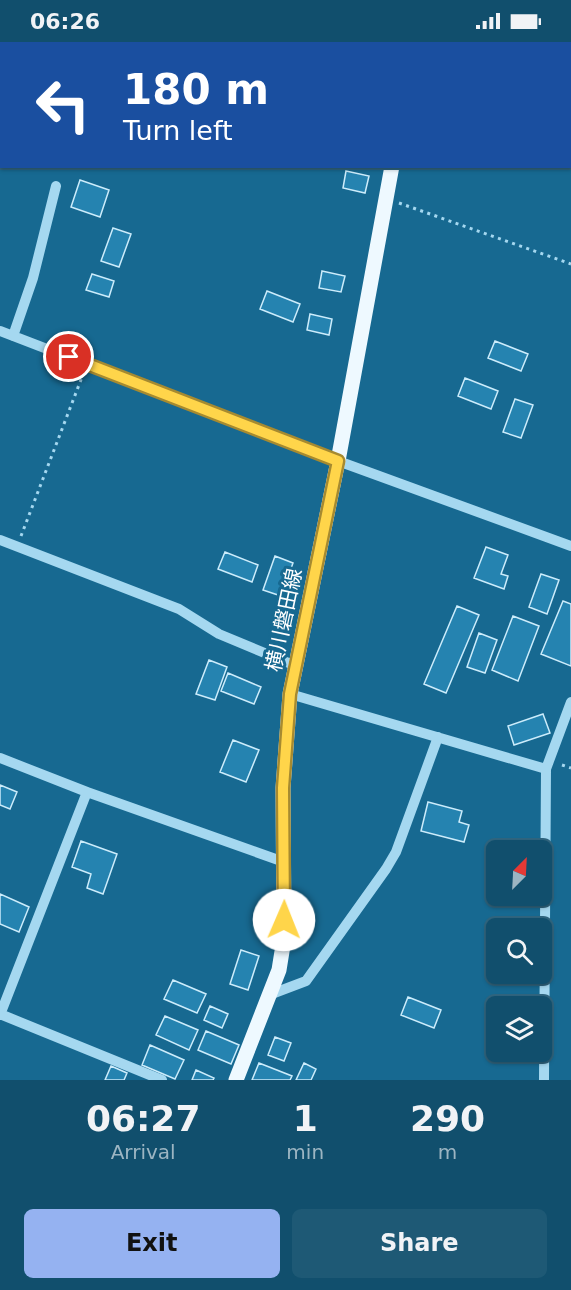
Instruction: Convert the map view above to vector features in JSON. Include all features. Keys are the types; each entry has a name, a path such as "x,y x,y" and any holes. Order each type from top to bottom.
{"main road":[{"name":"横川磐田線","path":"236,1080 279,970 284,939 283,788 290,694 338,461 392,168"}],"street":[{"path":"13,336 33,278 56,186"},
{"path":"0,331 338,461 571,546"},
{"path":"0,540 179,609 219,634 296,666"},
{"path":"290,694 546,769"},
{"path":"544,1080 546,769 571,702"},
{"path":"269,995 306,981 386,869 396,852 438,737"},
{"path":"0,758 87,792 284,862"},
{"path":"87,792 0,1015 162,1080"}],"path":[{"path":"386,198 571,264"},
{"path":"17,547 87,364"}],"building":[{"path":"346,171 369,176 365,193 343,188"},
{"path":"80,180 109,190 100,217 71,207"},
{"path":"113,228 131,234 119,267 101,261"},
{"path":"322,271 345,276 341,292 319,288"},
{"path":"92,274 114,281 109,297 86,290"},
{"path":"267,291 300,304 293,322 260,309"},
{"path":"310,314 332,319 329,335 307,330"},
{"path":"495,341 528,354 521,371 488,358"},
{"path":"465,378 498,391 491,409 458,396"},
{"path":"515,399 533,405 521,438 503,432"},
{"path":"486,547 508,555 501,574 508,576 504,589 474,578"},
{"path":"225,552 258,565 252,582 218,569"},
{"path":"275,556 293,563 281,596 263,590"},
{"path":"541,574 559,580 547,614 529,607"},
{"path":"563,601 571,604 571,666 541,654"},
{"path":"457,606 479,615 446,693 424,684"},
{"path":"513,616 539,626 518,681 492,670"},
{"path":"479,633 497,640 485,673 467,667"},
{"path":"209,660 227,667 215,700 196,694"},
{"path":"228,673 261,687 254,704 221,691"},
{"path":"543,714 550,733 514,745 508,726"},
{"path":"233,740 259,750 246,782 220,772"},
{"path":"0,785 17,792 10,809 0,805"},
{"path":"428,802 462,811 459,822 469,825 464,842 421,831"},
{"path":"81,841 117,854 103,894 87,888 91,874 72,867"},
{"path":"0,894 29,907 19,932 0,924"},
{"path":"241,950 259,956 248,990 230,984"},
{"path":"173,980 206,994 197,1013 164,999"},
{"path":"408,997 441,1010 434,1028 401,1015"},
{"path":"210,1006 228,1014 222,1028 204,1020"},
{"path":"165,1016 198,1030 189,1050 156,1035"},
{"path":"206,1031 239,1045 231,1064 198,1050"},
{"path":"275,1037 291,1043 284,1061 268,1055"},
{"path":"150,1045 184,1060 175,1079 142,1065"},
{"path":"259,1063 292,1076 290,1080 252,1080"},
{"path":"304,1063 316,1069 311,1080 296,1080"},
{"path":"111,1066 127,1073 124,1080 105,1080"},
{"path":"196,1070 214,1078 213,1080 192,1080"}],"route":[{"path":"69,357 338,461 290,694 283,788 284,920"}]}
